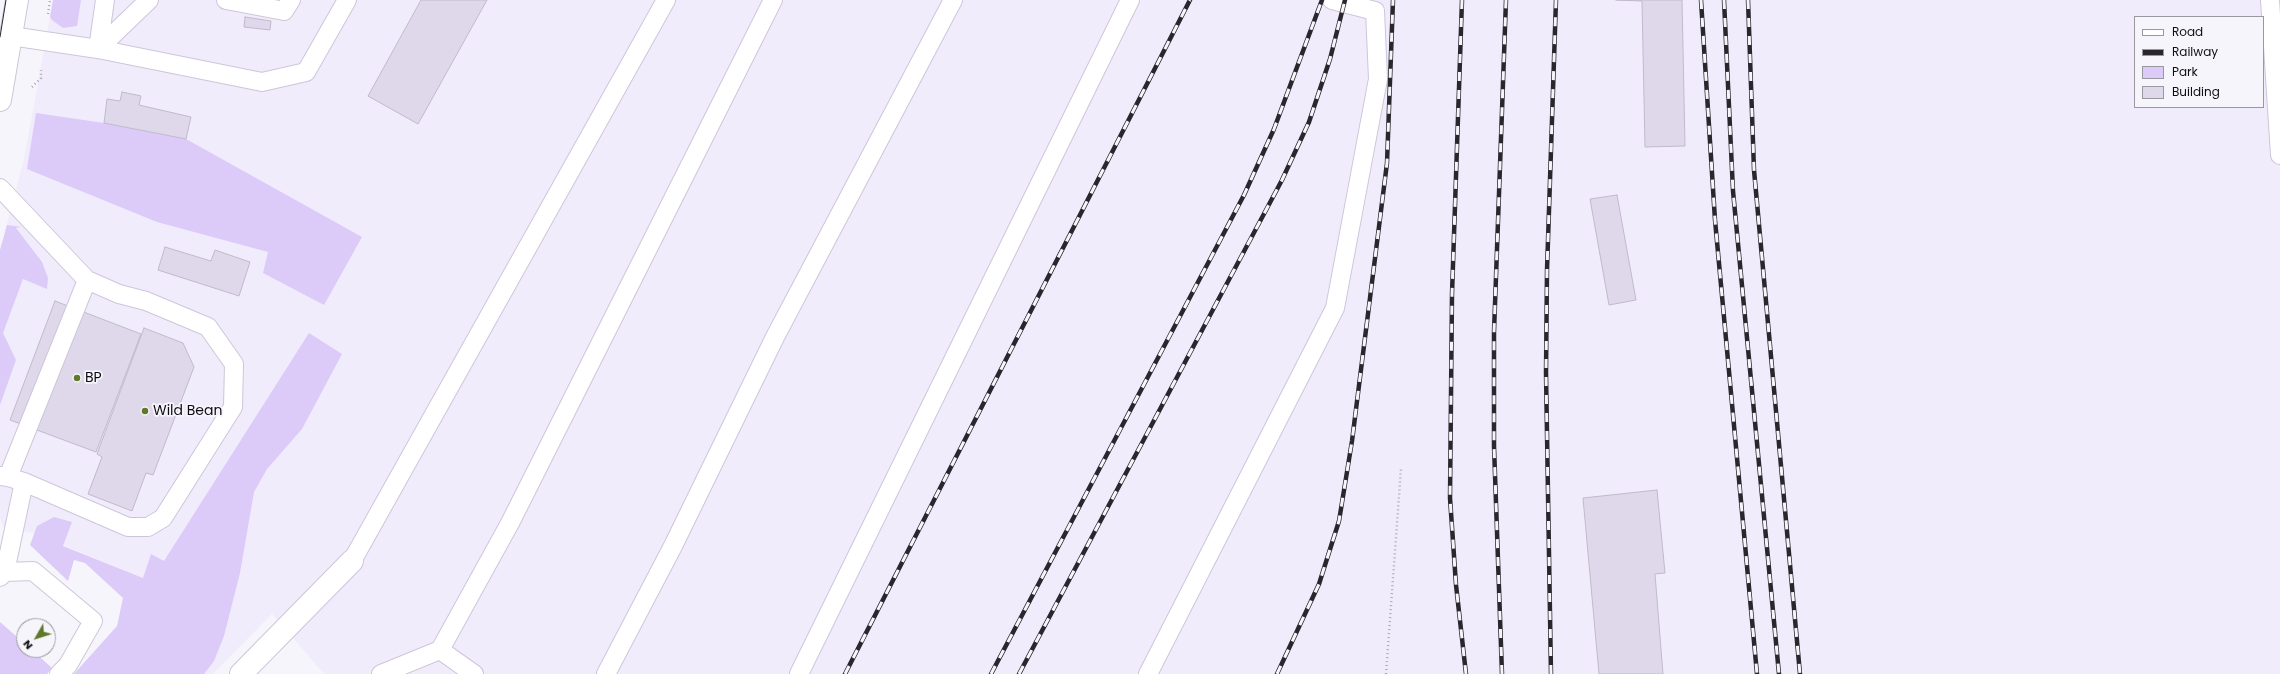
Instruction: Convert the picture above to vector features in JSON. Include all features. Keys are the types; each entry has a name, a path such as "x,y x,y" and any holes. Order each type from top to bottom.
{"street":[{"path":"0,100 17,0"},
{"path":"242,674 352,561"}],"lane":[{"path":"98,49 105,0"},
{"path":"98,49 149,0"},
{"path":"226,0 284,11 291,0"},
{"path":"11,36 98,49 262,82 306,72 347,0"},
{"path":"352,561 666,0"},
{"path":"381,674 440,650 510,523 773,0"},
{"path":"606,674 673,546 775,337 953,0"},
{"path":"799,674 1130,0"},
{"path":"1148,674 1335,308 1378,79 1374,11 1332,0"},
{"path":"2270,0 2280,155"},
{"path":"0,188 88,280 119,294 146,301 208,327 234,364 233,407 163,518 148,527 128,527 11,478"},
{"path":"59,674 68,665 93,621 33,571 3,574 11,478 88,280"},
{"path":"440,650 474,674"}],"path":[{"path":"48,14 50,0"},
{"path":"32,89 41,78 41,70"},
{"path":"1386,674 1401,469"}],"shaded area":[{"path":"53,0 2280,0 2280,674 324,674 272,614 213,674 74,674 117,626 143,578 33,533 4,528 0,518 0,250 24,159"}],"green space":[{"path":"53,0 81,0 77,26 63,28 52,20 50,17"},
{"path":"36,113 104,123 186,139 362,237 324,305 263,273 268,252 157,222 27,169"},
{"path":"7,225 21,227 16,228 42,262 48,278 47,289 23,279 3,333 16,360 0,405 0,250"},
{"path":"309,333 342,354 302,429 267,469 254,492 240,573 224,636 214,661 204,674 74,674 117,626 123,598 85,563 74,560 68,581 30,545 37,526 54,517 72,522 63,546 143,578 151,554 164,561"},
{"path":"0,622 16,636 16,658 41,658 52,668 47,674 0,674"}],"building":[{"path":"421,0 487,0 418,124 368,96"},
{"path":"1616,0 1682,0 1685,146 1645,147 1642,1"},
{"path":"245,17 271,21 270,30 244,27"},
{"path":"122,92 141,96 139,105 191,117 186,139 104,123 107,99 120,101"},
{"path":"1617,195 1636,300 1609,305 1590,199"},
{"path":"165,247 211,261 215,250 250,262 239,296 158,270"},
{"path":"55,301 141,334 96,452 10,420"},
{"name":"Wild Bean","path":"144,328 183,343 194,367 153,475 146,473 132,511 88,494 102,457 97,454"},
{"path":"1657,490 1665,573 1655,574 1663,674 1599,674 1583,498"}],"tram line":[{"path":"0,37 6,0"}],"railway":[{"path":"845,674 1190,0"},
{"path":"991,674 1244,195 1274,129 1322,0"},
{"path":"1019,674 1282,180 1309,122 1330,59 1345,0"},
{"path":"1277,674 1319,584 1339,521 1352,441 1387,163 1393,0"},
{"path":"1462,0 1452,294 1450,498 1456,585 1466,674"},
{"path":"1502,674 1494,446 1494,332 1506,0"},
{"path":"1551,674 1546,373 1547,270 1556,0"},
{"path":"1701,0 1715,220 1757,674"},
{"path":"1724,0 1733,191 1779,674"},
{"path":"1748,0 1754,170 1800,674"}],"place":[{"name":"BP","path":"77,378"},
{"name":"Wild Bean","path":"145,411"}]}
